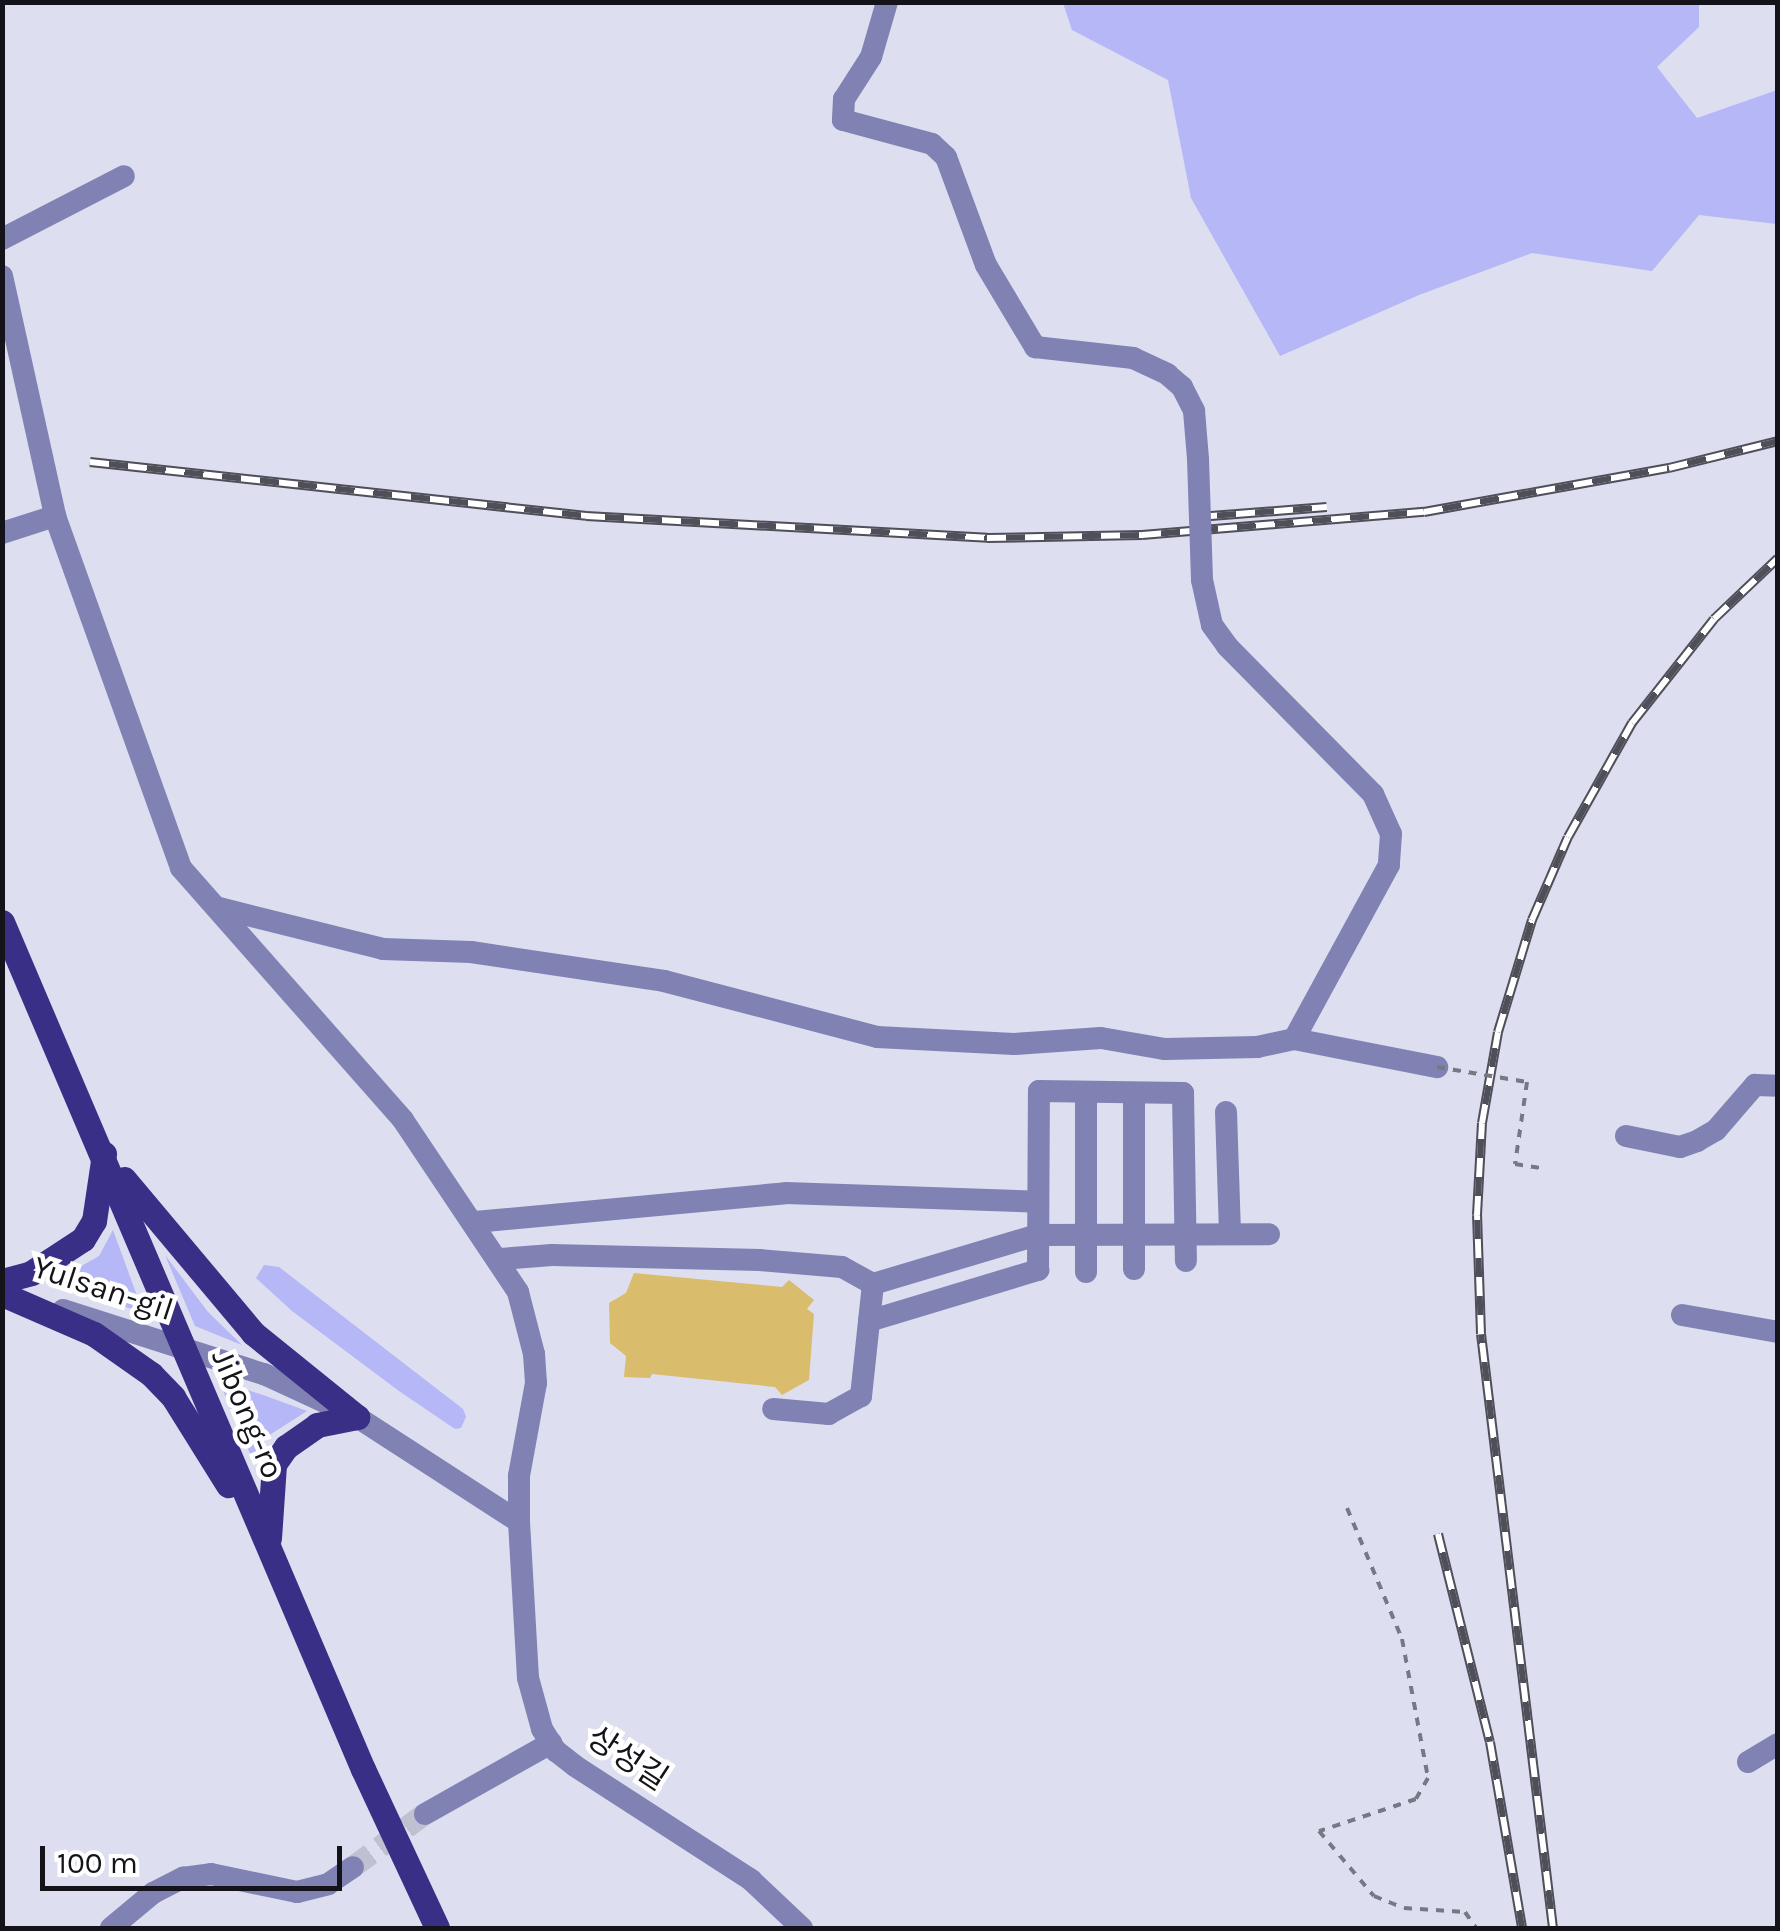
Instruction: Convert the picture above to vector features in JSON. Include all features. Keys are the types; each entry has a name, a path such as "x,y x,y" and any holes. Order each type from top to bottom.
{"main road":[{"name":"Jibong-ro","path":"2,922 104,1154 268,1548 437,1928"},
{"path":"2,1281 31,1274 83,1239 94,1222 104,1154"},
{"path":"104,1154 253,1333 358,1417"},
{"path":"2,1292 94,1334 151,1374 173,1397 268,1548"},
{"path":"268,1548 274,1464 301,1432 358,1417"}],"street":[{"path":"886,2 872,57 844,99 843,120 932,144 946,157 986,265 1035,347 1133,358 1167,374 1182,387 1194,411 1202,580 1212,625 1227,646 1373,794 1390,834 1389,865 1294,1039"},
{"path":"2,239 124,176"},
{"name":"상성길","path":"2,276 55,516 172,846 189,878 403,1120 500,1259 518,1292 534,1354 535,1396 520,1476 519,1522 528,1678 542,1729 575,1766 752,1880 802,1928"},
{"path":"2,533 55,516"},
{"path":"219,908 383,948 471,952 664,981 878,1037 1014,1044 1101,1038 1165,1048 1258,1047 1294,1039 1437,1066"},
{"path":"1626,1136 1680,1147 1698,1142 1716,1130 1756,1085 1778,1086"},
{"path":"869,1321 1038,1270 1039,1091 1183,1094 1186,1261"},
{"path":"1086,1092 1086,1272"},
{"path":"1134,1093 1134,1269"},
{"path":"1226,1112 1230,1234"},
{"path":"475,1222 786,1193 1038,1202"},
{"path":"500,1259 552,1255 760,1260 842,1267 873,1284 1037,1235 1269,1234"},
{"path":"773,1409 830,1414 862,1396 873,1284"},
{"name":"Yulsan-gil","path":"2,1292 264,1374 358,1417 519,1522"},
{"path":"1682,1315 1777,1330"},
{"path":"424,1814 551,1743"},
{"path":"1748,1762 1778,1744"},
{"path":"111,1928 137,1904 183,1878 211,1874 298,1892 328,1884 353,1867"}],"path":[{"path":"1437,1066 1526,1082 1515,1164 1546,1169"},
{"path":"1346,1508 1402,1639 1428,1778 1416,1799 1319,1831 1374,1896 1404,1908 1465,1912 1476,1928"}],"shaded area":[{"path":"1063,3 1699,3 1699,27 1657,67 1697,118 1777,90 1777,224 1699,215 1652,271 1532,253 1419,295 1280,356 1191,198 1168,80 1072,30"},
{"path":"113,1230 143,1312 48,1285 99,1256"},
{"path":"165,1255 208,1312 242,1345 195,1326"},
{"path":"264,1265 279,1267 463,1409 466,1417 461,1428 455,1429 399,1391 292,1311 256,1278"},
{"path":"219,1381 307,1411 268,1436 254,1463"}],"building":[{"path":"634,1273 782,1287 789,1280 814,1300 807,1309 814,1314 809,1380 782,1395 775,1387 652,1374 650,1378 624,1377 626,1356 610,1343 609,1303 626,1293"}],"tunnel":[{"path":"353,1867 425,1814"}],"railway":[{"path":"90,462 586,516 987,538 1142,535 1424,512 1669,468 1778,441"},
{"path":"1198,517 1327,507"},
{"path":"1553,1928 1481,1334 1477,1215 1482,1123 1498,1032 1532,920 1568,837 1632,723 1714,619 1778,558"},
{"path":"1438,1534 1490,1742 1522,1928"}]}
